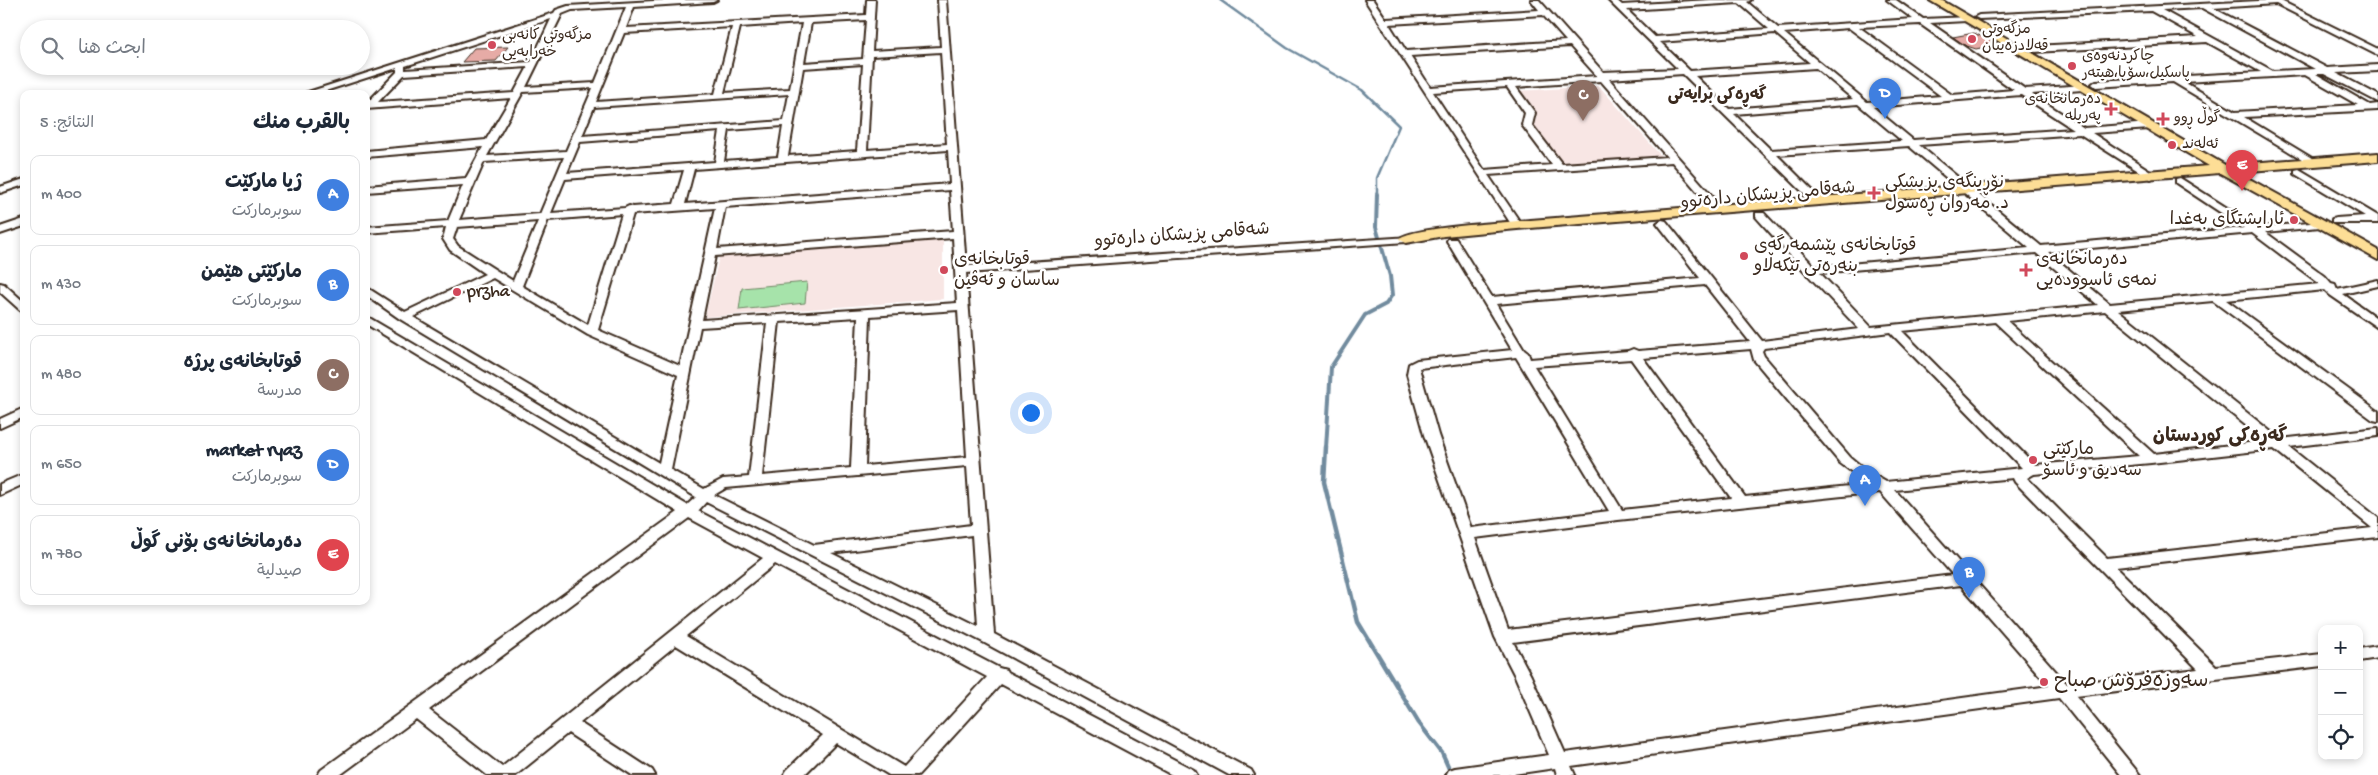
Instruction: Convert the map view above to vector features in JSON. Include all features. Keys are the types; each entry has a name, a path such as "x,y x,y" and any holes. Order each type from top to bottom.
{"main road":[{"path":"1934,0 2224,169"},
{"path":"1948,0 2096,84 2320,224 2378,256"},
{"path":"2237,172 2312,162 2378,157"},
{"name":"شەقامی پزیشکان دارەتوو","path":"1406,240 1517,225 1722,214 1760,215 2224,169 2253,176 2378,166"},
{"name":"شەقامی پزیشکان دارەتوو","path":"1425,238 1452,241 1662,223 1819,202 2180,181 2237,172"},
{"path":"2253,176 2378,244"}],"street":[{"path":"685,373 592,332 454,248 448,238 470,181 534,64 557,15 562,10 712,0"},
{"path":"862,154 871,0"},
{"path":"942,0 986,637"},
{"path":"1369,0 1480,173 1517,225"},
{"path":"1535,0 1676,159 1722,214"},
{"path":"1612,0 1729,112 1819,202"},
{"path":"1741,0 1775,31 1861,103 1913,143 2109,309 2378,525"},
{"path":"1620,8 1752,0"},
{"path":"1892,0 2023,92 2084,130 2151,176"},
{"path":"2107,0 2125,10"},
{"path":"1979,17 2275,1 2378,52"},
{"path":"516,286 631,5"},
{"path":"2204,6 2378,99"},
{"path":"2154,9 2271,74"},
{"path":"1383,22 1546,12"},
{"path":"321,90 401,69 557,15"},
{"path":"620,31 870,17"},
{"path":"1653,40 1851,25 1966,19"},
{"path":"782,160 807,20"},
{"path":"719,96 738,24"},
{"path":"1851,25 1950,98"},
{"path":"2035,49 2208,39"},
{"path":"1404,54 1573,43"},
{"path":"799,66 945,49"},
{"path":"370,105 401,69 534,64"},
{"path":"1428,90 1604,77 1817,65"},
{"path":"2096,84 2378,68"},
{"path":"2306,72 2373,107"},
{"path":"2175,80 2312,162"},
{"path":"370,107 598,85"},
{"path":"1510,85 1530,113 1527,125 1559,167"},
{"path":"1729,112 1950,98 2082,87"},
{"path":"590,105 794,91"},
{"path":"2235,116 2373,107"},
{"path":"576,139 789,123"},
{"path":"1769,153 2150,126"},
{"path":"719,164 725,129"},
{"path":"370,154 490,143"},
{"path":"561,176 952,148"},
{"path":"482,159 570,154"},
{"path":"1480,173 1676,159"},
{"path":"679,206 690,167"},
{"path":"2299,172 2377,220"},
{"path":"370,188 470,181"},
{"path":"2180,181 2256,231 2378,324"},
{"path":"0,190 20,185"},
{"path":"370,230 545,215 955,187"},
{"path":"664,471 721,203"},
{"path":"592,332 629,209"},
{"path":"1760,215 1810,272 1868,331"},
{"path":"2336,221 2377,220"},
{"path":"1662,223 1759,345"},
{"path":"0,231 20,224"},
{"path":"1810,272 2320,224"},
{"path":"710,253 958,234"},
{"name":"شەقامی پزیشکان دارەتوو","path":"960,270 1406,240"},
{"path":"1452,241 1618,515"},
{"path":"404,317 494,274"},
{"path":"1490,301 1708,280"},
{"path":"1563,768 1523,676 1502,637 1490,598 1465,534 1431,435 1413,367 1417,364 1759,345 1868,331 1997,318 2216,298 2333,290 2378,283"},
{"path":"0,286 20,304"},
{"path":"370,293 404,317 706,496 986,637 1245,775"},
{"path":"2216,298 2378,417"},
{"path":"695,324 963,306"},
{"path":"858,471 864,313"},
{"path":"1997,318 2151,459"},
{"path":"755,480 773,319"},
{"path":"370,321 688,512 1000,674 1188,775"},
{"path":"1893,329 2028,471"},
{"path":"1759,345 1756,351 1758,357 1845,460 1862,474 1884,487 2063,691 2131,775"},
{"path":"1633,353 1742,503"},
{"path":"0,424 20,414"},
{"path":"1465,534 1618,515 2151,459 2378,432"},
{"path":"327,775 688,512 722,484 973,461"},
{"path":"2028,471 2020,479 2106,563 2213,674"},
{"path":"0,490 20,480"},
{"path":"813,550 978,529"},
{"path":"2106,563 2378,532"},
{"path":"504,775 774,557"},
{"path":"1502,637 1734,610 1964,579"},
{"path":"675,637 903,775"},
{"path":"1462,774 1563,768 2063,691 2318,661"},
{"path":"907,775 1000,674"},
{"path":"417,710 500,775"},
{"path":"568,724 646,775"},
{"path":"793,775 835,734"}],"shaded area":[{"path":"1599,86 1662,157 1562,163 1533,126 1537,116 1516,91"},
{"path":"943,237 943,299 705,317 720,253"}],"green space":[{"path":"807,282 805,303 739,310 742,288"}],"building":[{"name":"مزگەوتی قەلادزەییان","path":"1974,33 1998,44 1976,49 1964,45 1953,37"},
{"name":"مزگەوتی کانەبی خەرابەیی","path":"508,47 496,61 462,62 474,48"}],"waterway":[{"path":"1220,0 1287,48 1362,90 1399,126 1377,178 1377,194"},
{"path":"1326,448 1331,367 1365,315 1386,304 1392,295 1390,276 1376,227 1377,194"},
{"path":"1326,447 1324,482 1358,622 1419,723 1442,753 1452,775"}],"place":[{"name":"مزگەوتی قەلادزەییان","path":"1972,39"},
{"name":"مزگەوتی کانەبی خەرابەیی","path":"492,45"},
{"name":"چاکردنەوەی پاسکیل،سۆپا،هیتەر","path":"2072,66"},
{"name":"دەرمانخانەی پەریلە","path":"2111,109"},
{"name":"market ryaz","path":"1885,119"},
{"name":"گوڵ ڕوو","path":"2163,119"},
{"name":"قوتابخانەی پرژە","path":"1583,121"},
{"name":"ئەلەند","path":"2172,145"},
{"name":"دەرمانخانەی بۆنی گوڵ","path":"2242,191"},
{"name":"نۆڕینگەی پزیشکی د. مەروان ڕەسول","path":"1874,193"},
{"name":"ئارایشتگای بەغدا","path":"2294,220"},
{"name":"قوتابخانەی پێشمەرگەی بنەرەتی تێکەڵاو","path":"1744,256"},
{"name":"قوتابخانەی ساسان و ئەڤین","path":"944,270"},
{"name":"دەرمانخانەی نمەی ئاسوودەیی","path":"2026,270"},
{"name":"przha","path":"457,292"},
{"name":"مارکێتی سەدیق و ئاسۆ","path":"2033,460"},
{"name":"ژیا مارکێت","path":"1865,506"},
{"name":"مارکێتی هێمن","path":"1969,598"},
{"name":"سەوزەفرۆش صباح","path":"2044,682"}],"district":[{"name":"گەڕەکی برایەتی","path":"1717,96"},
{"name":"گەڕەکی کوردستان","path":"2220,437"}]}
